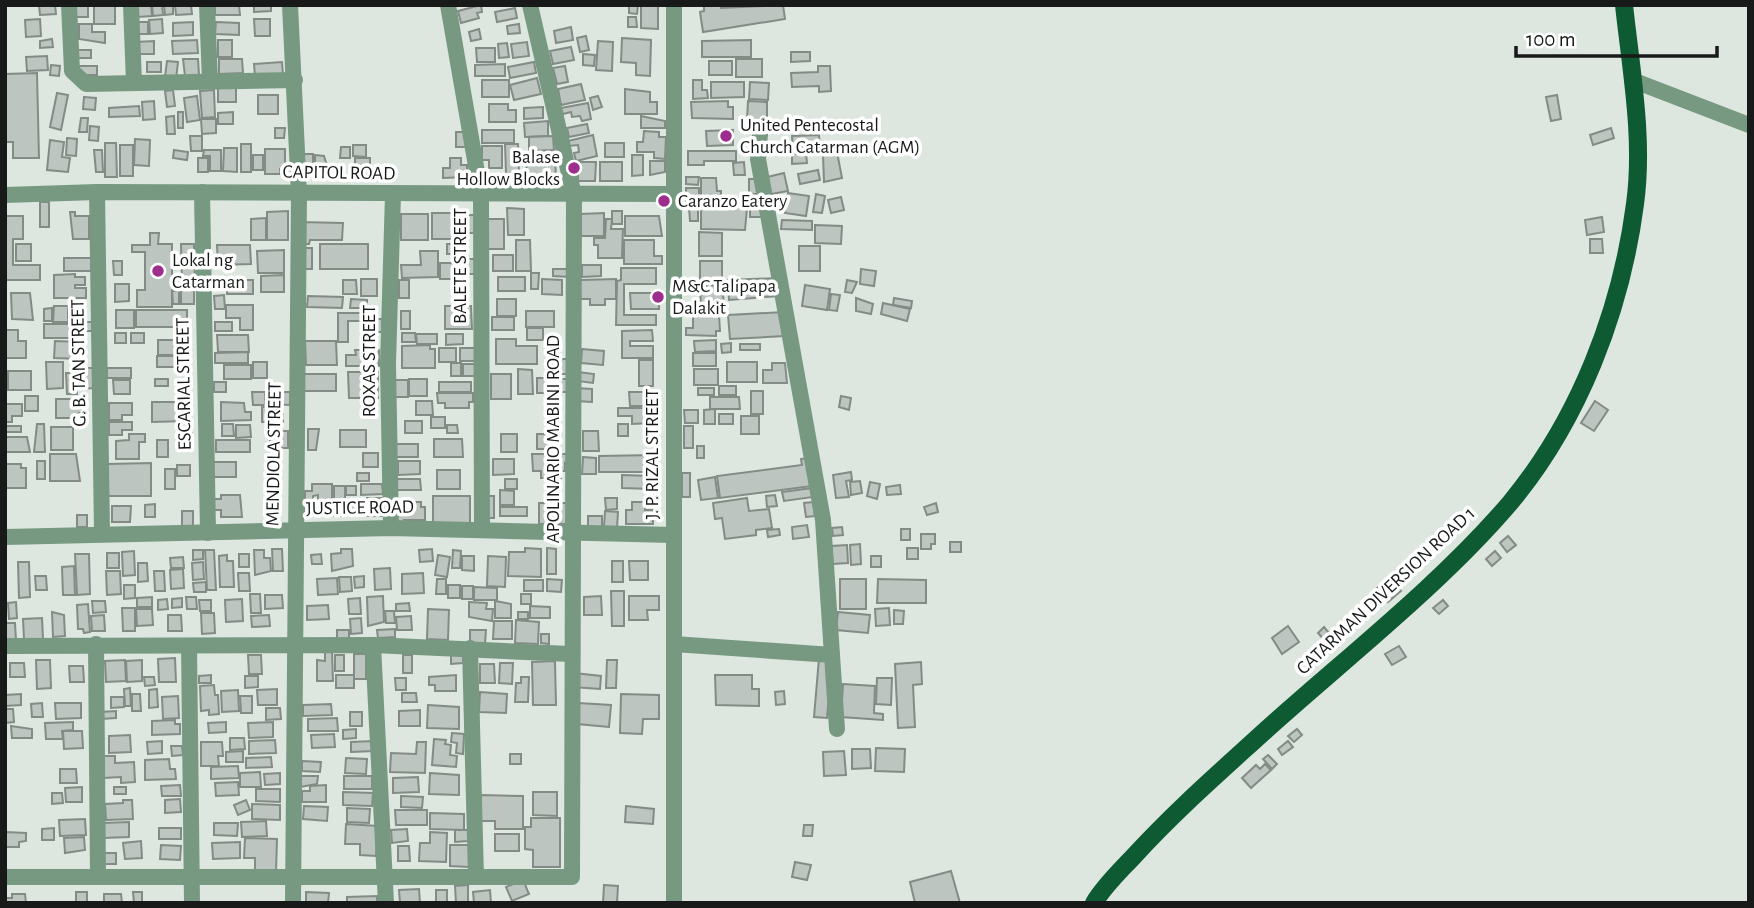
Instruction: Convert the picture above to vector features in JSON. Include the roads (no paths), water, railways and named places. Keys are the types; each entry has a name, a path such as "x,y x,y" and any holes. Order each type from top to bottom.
{"main road":[{"name":"CATARMAN DIVERSION ROAD 1","path":"1094,903 1160,827 1458,558 1510,502 1546,452 1578,399 1601,343 1619,284 1635,203 1637,119 1624,5"}],"street":[{"path":"69,5 72,71 86,84 295,80"},
{"path":"131,5 134,83"},
{"path":"207,5 210,81"},
{"name":"MENDIOLA STREET","path":"290,5 299,194 293,644 293,903"},
{"name":"BALETE STREET","path":"448,5 481,195 482,529"},
{"name":"APOLINARIO MABINI ROAD","path":"476,877 572,877 570,654 575,534 574,195 530,5"},
{"name":"J. P. RIZAL STREET","path":"674,5 674,903"},
{"path":"1632,80 1749,125"},
{"path":"760,134 758,159 823,520 836,729"},
{"name":"CAPITOL ROAD","path":"5,195 97,192 672,194"},
{"name":"G. B. TAN STREET","path":"97,192 102,533"},
{"name":"ESCARIAL STREET","path":"202,192 208,533"},
{"name":"ROXAS STREET","path":"391,528 388,364 393,194"},
{"name":"JUSTICE ROAD","path":"5,537 391,528 673,535"},
{"path":"96,644 98,876"},
{"path":"674,644 832,655"},
{"path":"373,645 386,903"},
{"path":"5,646 373,645 570,654"},
{"path":"189,646 192,903"},
{"path":"5,877 193,874 383,879 476,877 470,648"}],"place":[{"name":"United Pentecostal Church Catarman (AGM)","path":"726,136"},
{"name":"Balase Hollow Blocks","path":"574,168"},
{"name":"Caranzo Eatery","path":"664,201"},
{"name":"Lokal ng Catarman","path":"158,271"},
{"name":"M&C Talipapa Dalakit","path":"658,297"}]}
